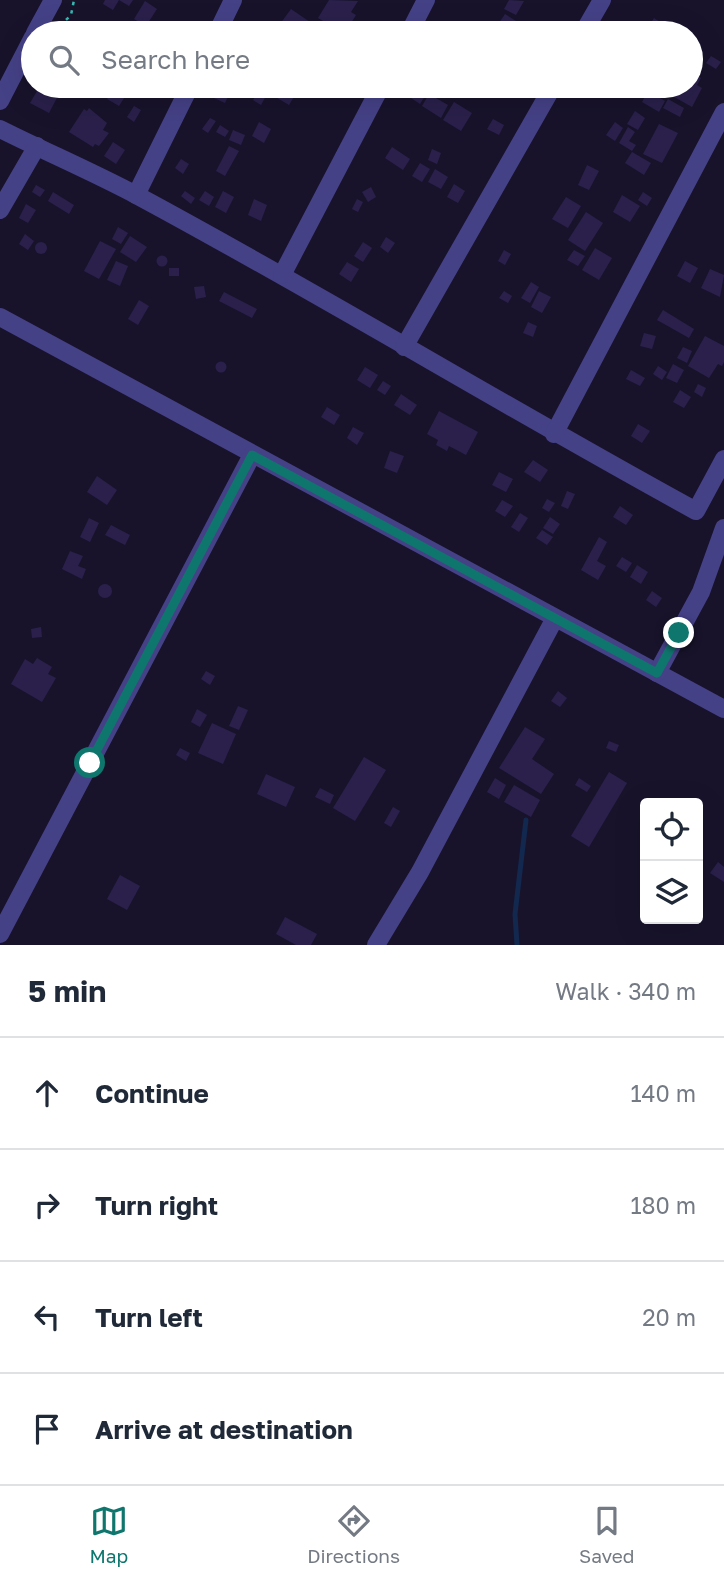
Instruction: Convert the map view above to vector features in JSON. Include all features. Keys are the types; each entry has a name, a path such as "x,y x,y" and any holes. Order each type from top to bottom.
{"street":[{"path":"41,21 52,0"},
{"path":"223,21 233,0"},
{"path":"415,21 426,0"},
{"path":"590,21 603,0"},
{"path":"0,101 21,60"},
{"path":"135,195 184,98"},
{"path":"282,275 375,98"},
{"path":"404,348 547,98"},
{"path":"554,433 724,112"},
{"path":"0,129 135,195 282,275 404,348 696,511 724,458"},
{"path":"0,210 37,146"},
{"path":"0,317 724,709"},
{"path":"0,934 7,901 252,455"},
{"path":"657,673 701,592 724,528"},
{"path":"376,945 420,872 555,618"}],"path":[{"path":"65,21 71,15 74,0"}],"building":[{"path":"105,0 119,0 113,10 103,4"},
{"path":"119,0 133,0 129,6"},
{"path":"329,0 358,1 351,12 356,15 352,21 323,21 318,18"},
{"path":"509,0 524,1 516,15 504,9"},
{"path":"145,1 157,9 149,21 134,19"},
{"path":"291,9 309,21 282,21"},
{"path":"505,14 516,21 500,21"},
{"path":"711,56 721,62 716,69 706,63"},
{"path":"33,98 57,98 49,113 30,103"},
{"path":"108,98 124,98 119,106"},
{"path":"214,98 227,98 225,103"},
{"path":"254,98 265,98 261,105 253,100"},
{"path":"277,98 293,98 289,105"},
{"path":"411,98 424,98 420,104"},
{"path":"427,98 436,98 448,105 441,118 422,106"},
{"path":"644,98 660,98 665,101 659,112 642,102"},
{"path":"676,98 697,98 692,107"},
{"path":"668,99 684,108 680,117 663,108"},
{"path":"454,102 472,113 461,131 443,120"},
{"path":"134,106 141,110 134,122 127,117"},
{"path":"89,108 107,123 103,130 109,133 99,146 95,144 93,147 69,132 84,109 87,111"},
{"path":"635,111 645,118 638,130 627,124"},
{"path":"210,118 216,121 208,133 202,129"},
{"path":"493,119 504,125 499,135 487,129"},
{"path":"259,122 271,129 264,143 252,136"},
{"path":"615,122 623,128 615,141 606,135"},
{"path":"659,124 678,133 662,163 643,154"},
{"path":"220,125 229,131 225,137 216,132"},
{"path":"628,127 635,132 629,141 636,145 632,151 619,143"},
{"path":"233,130 245,135 241,145 229,140"},
{"path":"113,142 125,150 116,164 104,156"},
{"path":"229,146 239,151 225,176 216,171"},
{"path":"392,147 410,159 403,170 385,158"},
{"path":"432,149 441,153 437,164 428,160"},
{"path":"632,152 651,163 644,175 625,163"},
{"path":"181,159 189,164 183,174 175,168"},
{"path":"420,163 430,169 422,182 412,176"},
{"path":"587,165 599,171 589,190 578,185"},
{"path":"435,169 448,177 441,189 428,182"},
{"path":"454,184 465,191 458,203 447,197"},
{"path":"36,185 45,190 40,197 32,192"},
{"path":"371,187 376,197 368,202 362,192"},
{"path":"185,191 195,198 191,204 181,196"},
{"path":"205,191 214,197 209,206 199,200"},
{"path":"223,191 234,197 226,213 215,207"},
{"path":"53,192 74,205 69,214 48,201"},
{"path":"643,192 652,198 647,206 638,200"},
{"path":"622,195 640,206 630,222 613,212"},
{"path":"566,197 581,206 568,228 552,219"},
{"path":"254,199 267,205 261,221 248,215"},
{"path":"357,199 363,202 358,212 352,209"},
{"path":"26,204 36,210 28,223 19,218"},
{"path":"586,212 603,223 585,251 568,240"},
{"path":"118,227 128,233 121,244 112,239"},
{"path":"25,234 34,241 28,250 19,244"},
{"path":"130,236 147,247 136,262 120,252"},
{"path":"386,237 395,243 388,253 380,247"},
{"path":"100,241 116,249 99,279 84,271"},
{"path":"41,242 47,248 41,254 35,248"},
{"path":"363,242 372,248 363,262 354,256"},
{"path":"595,248 612,258 599,280 582,270"},
{"path":"504,250 511,254 505,265 498,261"},
{"path":"574,250 585,256 578,266 567,260"},
{"path":"162,256 166,257 166,265 162,266 158,265 157,261 158,257"},
{"path":"116,261 128,266 120,286 107,280"},
{"path":"685,261 698,268 690,283 677,276"},
{"path":"347,262 359,269 351,282 339,274"},
{"path":"169,268 179,268 179,276 169,276"},
{"path":"710,269 724,275 720,297 701,288"},
{"path":"531,282 539,287 530,303 521,298"},
{"path":"204,286 206,297 196,299 194,287"},
{"path":"504,291 512,296 508,303 499,298"},
{"path":"539,291 551,297 542,313 531,307"},
{"path":"224,292 257,309 252,318 219,301"},
{"path":"139,300 149,306 138,325 128,319"},
{"path":"663,310 694,329 689,338 657,320"},
{"path":"528,322 537,326 533,337 523,333"},
{"path":"644,333 656,336 652,349 640,346"},
{"path":"705,336 724,346 724,362 722,366 718,364 709,378 688,366"},
{"path":"683,347 692,351 687,363 677,358"},
{"path":"221,361 227,367 221,373 215,367"},
{"path":"673,364 684,370 677,383 666,378"},
{"path":"658,366 667,372 662,380 653,374"},
{"path":"365,367 378,375 370,388 357,380"},
{"path":"631,370 645,378 640,386 626,379"},
{"path":"383,381 391,386 385,395 377,390"},
{"path":"698,384 706,388 702,397 694,392"},
{"path":"680,390 691,397 684,408 673,402"},
{"path":"401,394 417,405 410,415 394,405"},
{"path":"327,407 340,415 334,425 321,417"},
{"path":"439,411 478,432 466,455 449,446 447,451 436,445 438,440 427,434"},
{"path":"638,424 650,431 642,443 631,436"},
{"path":"353,427 364,433 357,445 347,438"},
{"path":"390,451 404,456 397,473 384,468"},
{"path":"533,460 548,470 540,482 524,472"},
{"path":"499,472 513,479 506,492 492,485"},
{"path":"97,476 117,490 107,505 87,492"},
{"path":"567,491 575,494 568,509 561,506"},
{"path":"547,499 555,503 549,512 542,508"},
{"path":"502,500 513,506 505,517 495,511"},
{"path":"620,506 633,515 626,525 613,517"},
{"path":"520,513 528,518 519,532 511,527"},
{"path":"550,517 560,524 553,534 543,528"},
{"path":"89,518 99,523 90,542 80,537"},
{"path":"111,525 130,535 125,545 105,535"},
{"path":"542,530 553,537 547,545 536,538"},
{"path":"599,537 607,542 597,561 606,566 598,580 581,570"},
{"path":"70,551 83,556 78,566 86,569 82,579 62,569"},
{"path":"622,557 632,563 626,572 616,566"},
{"path":"637,565 648,572 641,584 630,577"},
{"path":"102,584 108,584 112,591 108,598 102,598 98,594 98,588"},
{"path":"652,591 662,598 656,607 646,600"},
{"path":"41,627 42,637 32,638 31,629"},
{"path":"37,658 52,667 48,674 56,678 42,702 11,684 25,659 33,664"},
{"path":"206,671 215,676 210,685 201,679"},
{"path":"558,691 567,698 560,707 551,701"},
{"path":"238,706 248,710 239,730 229,726"},
{"path":"197,709 207,715 200,727 191,722"},
{"path":"212,723 236,734 223,764 198,753"},
{"path":"525,727 545,739 532,759 554,774 541,794 499,768"},
{"path":"609,741 619,745 616,752 606,748"},
{"path":"180,748 190,753 186,761 176,755"},
{"path":"364,757 386,770 355,821 333,808"},
{"path":"609,772 627,783 589,847 571,836"},
{"path":"266,774 295,787 286,807 257,794"},
{"path":"495,778 506,785 499,799 487,792"},
{"path":"579,778 591,786 587,792 575,785"},
{"path":"514,785 540,800 531,817 504,802"},
{"path":"320,788 334,795 330,804 315,797"},
{"path":"393,807 400,811 391,827 384,823"},
{"path":"718,862 724,867 724,882 710,873"},
{"path":"120,875 140,886 127,910 107,899"},
{"path":"285,917 317,934 311,945 296,945 276,934"}],"waterway":[{"path":"517,945 515,914 526,820"}],"route":[{"path":"90,763 252,455 657,673 679,633"}]}
